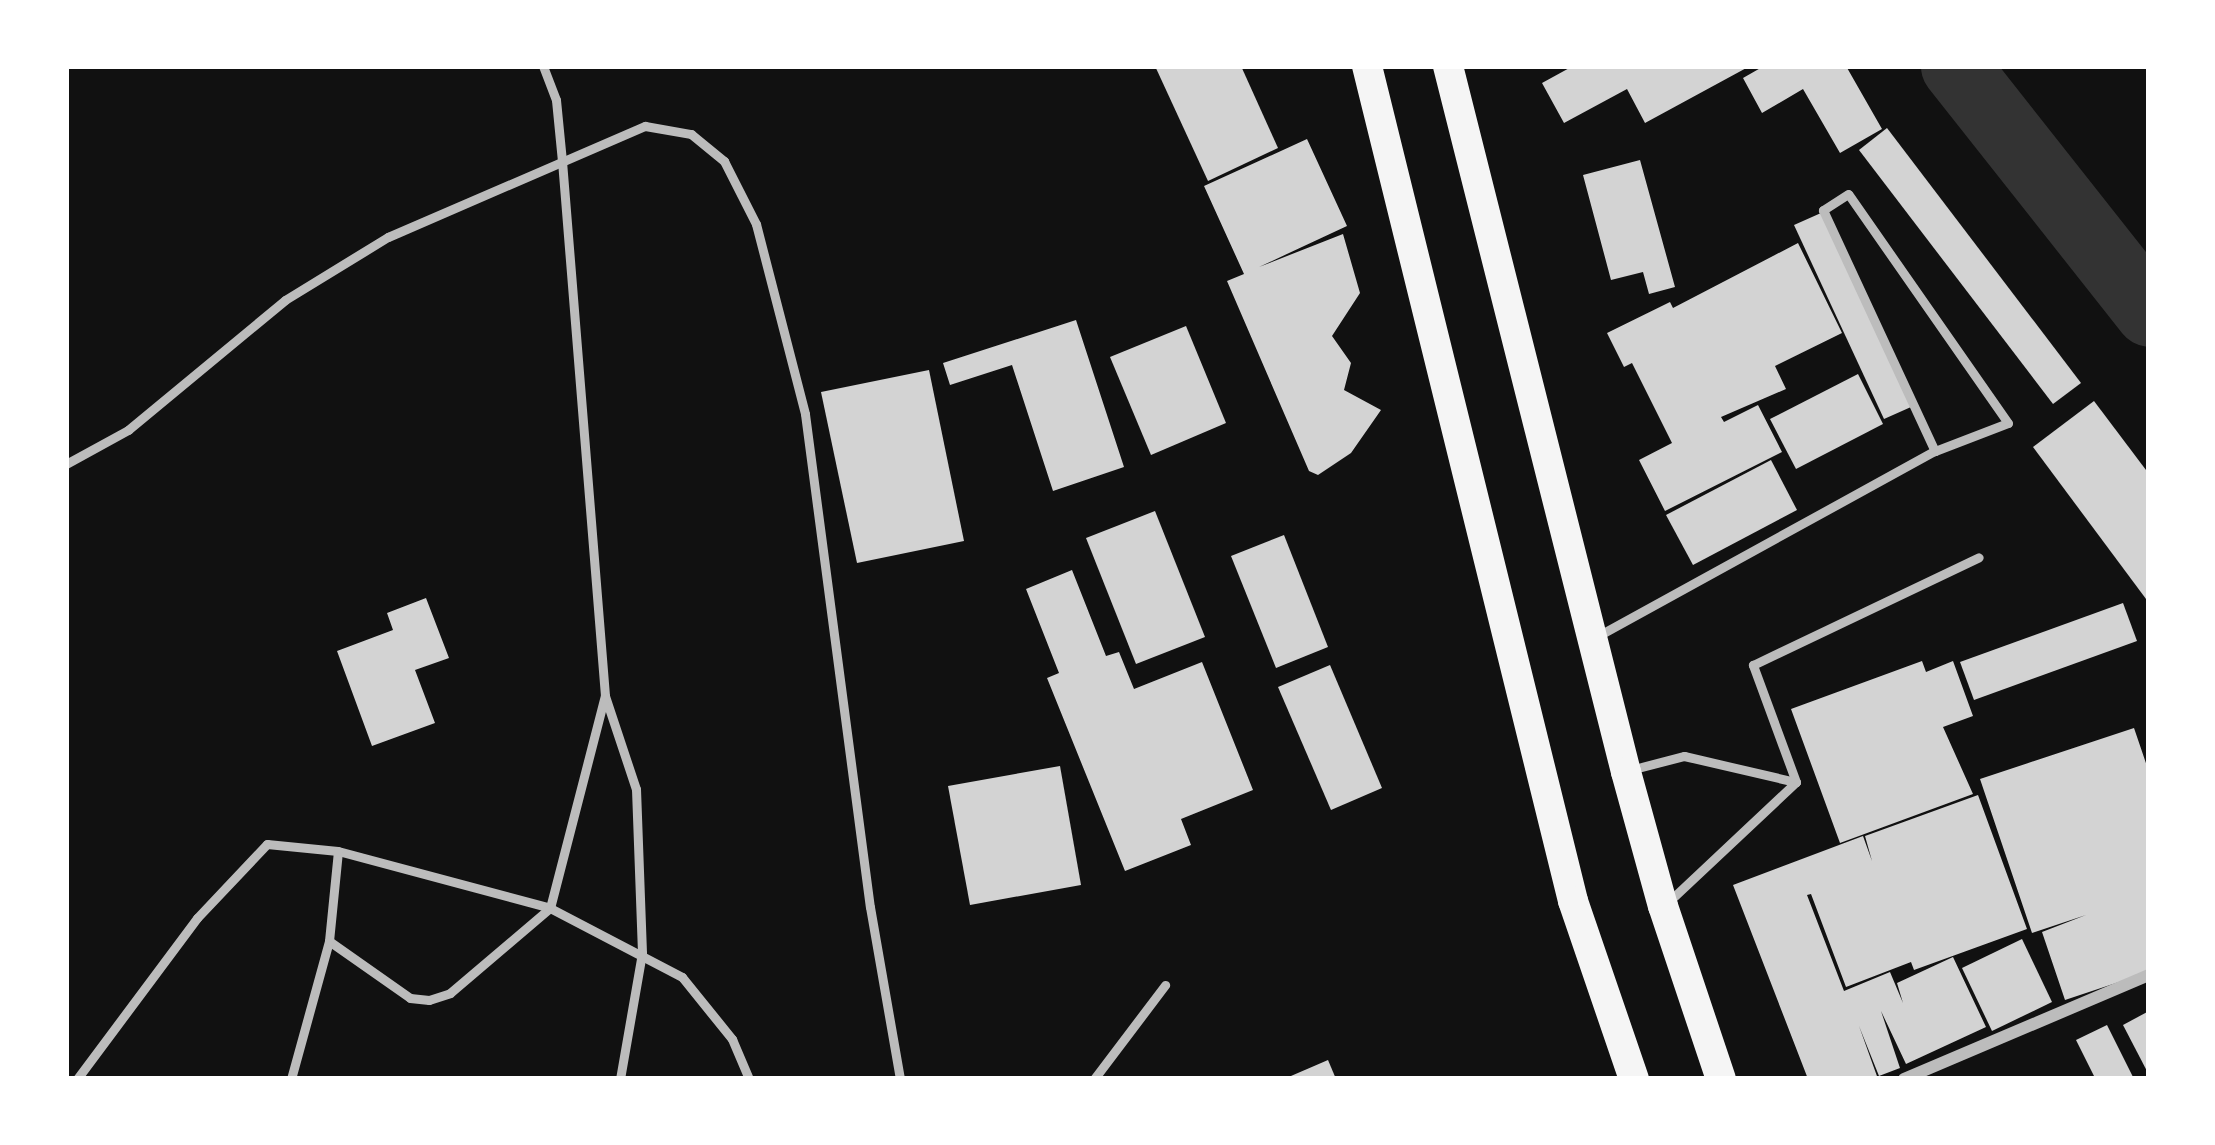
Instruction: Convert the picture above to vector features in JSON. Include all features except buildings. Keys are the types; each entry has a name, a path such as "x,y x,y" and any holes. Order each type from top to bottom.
{"main road":[{"path":"1367,66 1573,901 1634,1079"},
{"path":"1448,66 1626,772 1663,906 1721,1079"}],"street":[{"path":"1904,1079 2149,975"}],"lane":[{"path":"543,66 556,100 605,696 635,789 642,953 620,1079"},
{"path":"66,464 128,430 285,300 388,237 645,126 691,134 724,161 756,224 806,414 869,908 900,1079"},
{"path":"1591,640 1936,451 2008,423 1848,194 1823,210 1936,451"},
{"path":"1796,782 1753,664 1979,557"},
{"path":"328,941 410,998 429,1000 450,993 550,908 605,696"},
{"path":"1626,772 1684,756 1796,782"},
{"path":"1663,906 1796,782"},
{"path":"77,1079 197,918 267,844 338,850 550,908 682,977 732,1039 749,1079"},
{"path":"291,1079 328,941 338,850"},
{"path":"1094,1079 1165,985"}],"waterway":[{"path":"1955,66 2149,312"}]}
